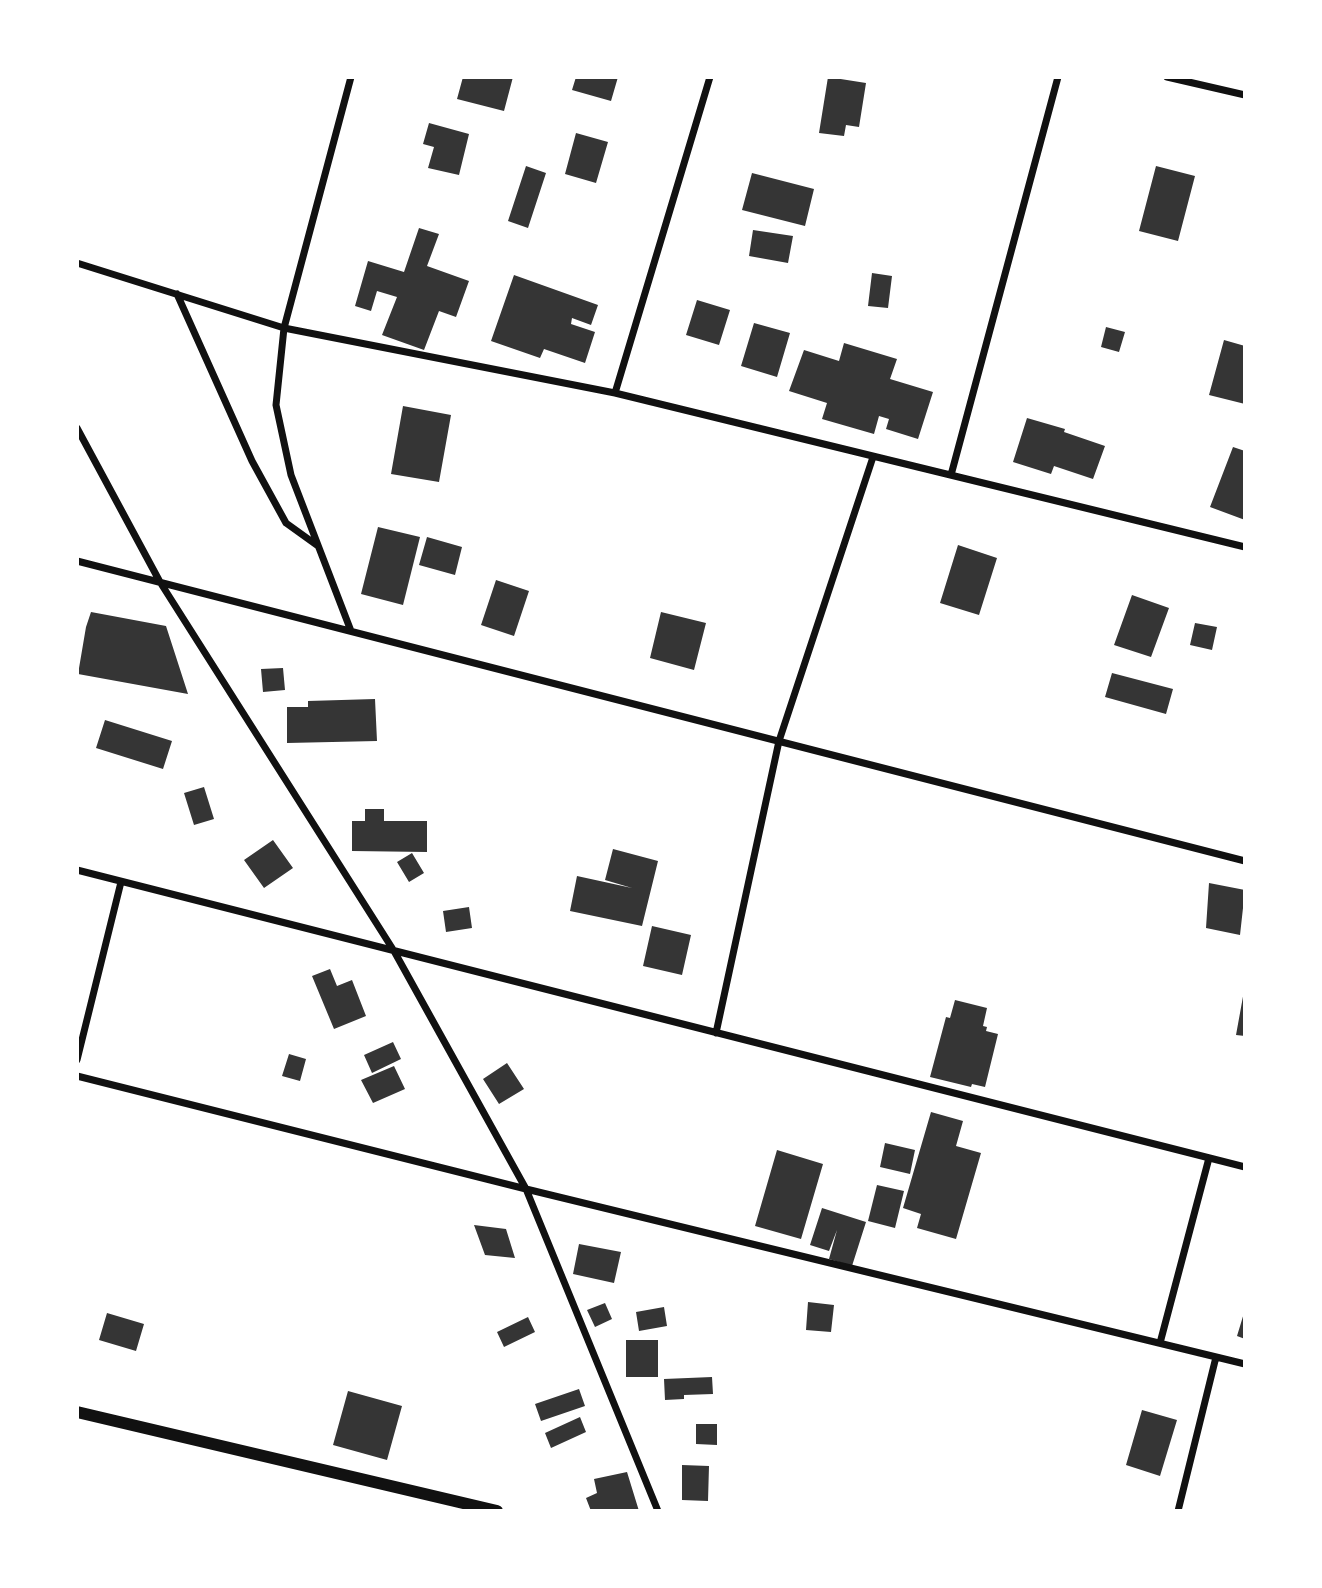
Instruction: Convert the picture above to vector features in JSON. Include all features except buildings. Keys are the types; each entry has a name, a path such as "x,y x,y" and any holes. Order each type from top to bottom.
{"street":[{"path":"351,77 284,328 276,405 290,475 351,631"},
{"path":"615,393 710,77"},
{"path":"951,475 1058,77"},
{"path":"1167,77 1245,95"},
{"path":"77,263 284,328 615,393 1245,547"},
{"path":"177,294 252,461 286,523 318,546"},
{"path":"77,428 160,582 394,951 526,1189 658,1511"},
{"path":"716,1033 779,741 873,457"},
{"path":"77,561 1245,861"},
{"path":"77,870 1245,1167"},
{"path":"77,1060 121,882"},
{"path":"77,1076 526,1189 1245,1364"},
{"path":"1160,1343 1209,1158"},
{"path":"1178,1511 1216,1357"},
{"path":"77,1412 497,1511"}]}
